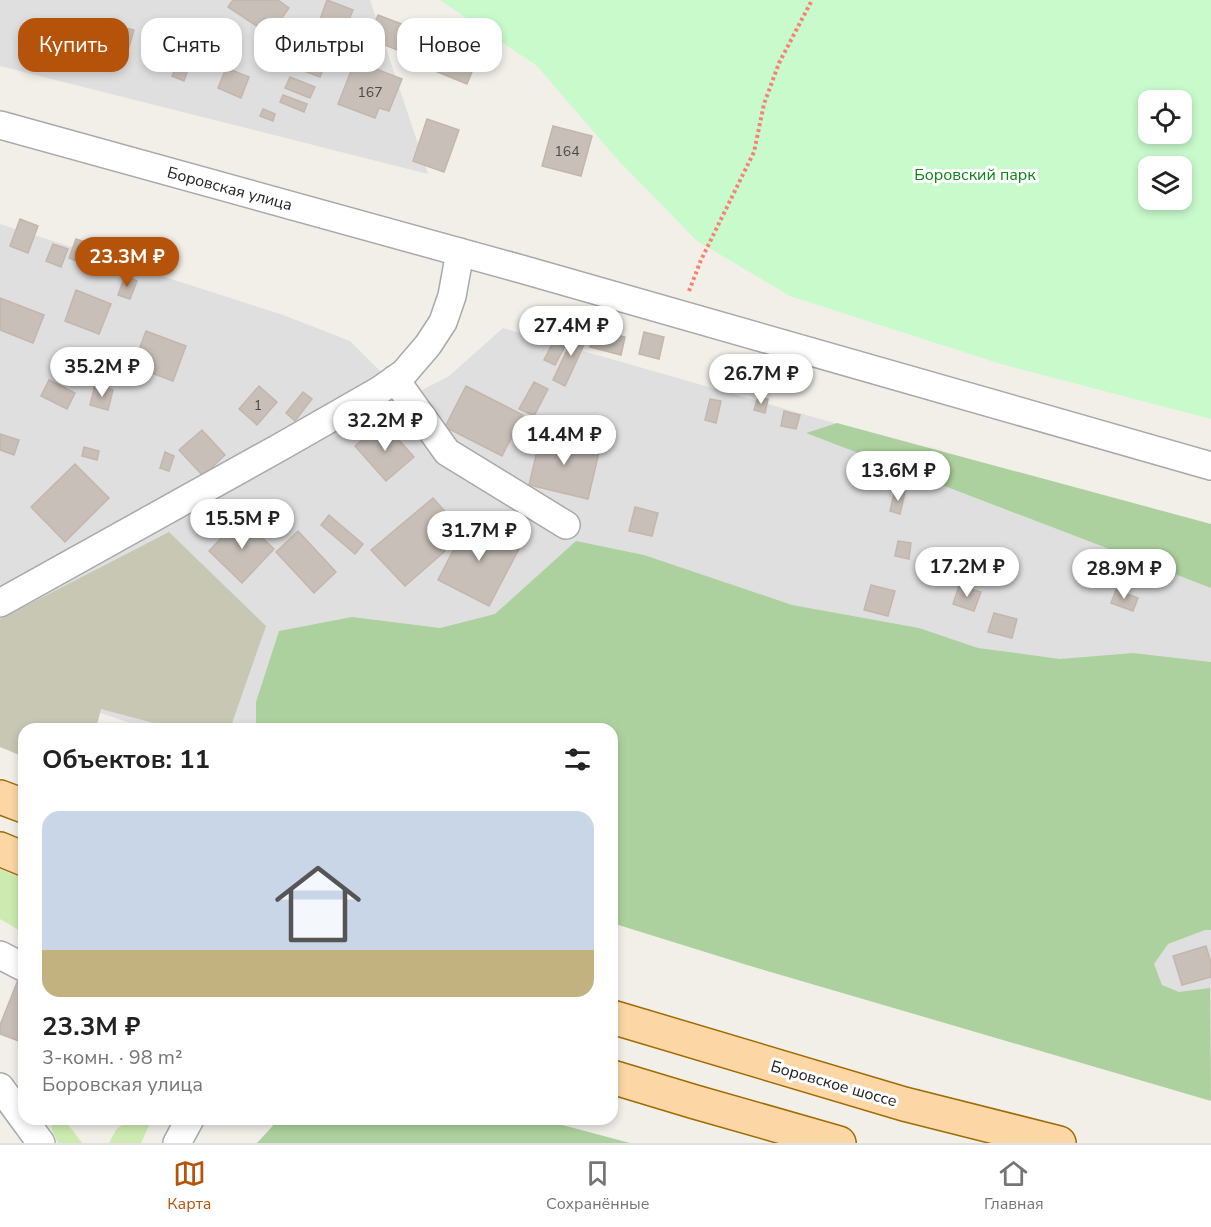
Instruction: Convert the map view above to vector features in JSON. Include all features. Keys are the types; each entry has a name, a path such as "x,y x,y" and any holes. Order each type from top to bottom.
{"main road":[{"path":"0,797 18,804"},
{"path":"0,849 18,856"},
{"name":"Боровское шоссе","path":"618,1019 904,1104 1059,1143"},
{"path":"618,1079 839,1143"}],"street":[{"name":"Боровская улица","path":"0,125 460,252 1211,466"},
{"path":"0,603 282,446 380,390 404,373 428,345 443,322 452,296 460,252"},
{"path":"395,379 447,452 566,525"},
{"path":"0,955 18,965"},
{"path":"0,1087 18,1112"},
{"path":"28,1125 41,1143"},
{"path":"177,1143 187,1125"}],"path":[{"path":"685,299 701,260 754,152 764,104 779,63 812,0"}],"shaded area":[{"path":"0,0 370,0 376,18 254,18 254,72 385,72 385,45 428,174 24,72 129,72 129,18 18,18 18,71 0,66"},
{"path":"0,224 283,315 350,341 407,398 449,376 503,328 1211,531 1211,1088 618,733 618,723 130,723 0,679"},
{"path":"169,532 266,626 232,723 154,723 101,709 98,723 18,723 18,754 0,747 0,619"}],"green space":[{"name":"Боровский парк","path":"440,0 1211,0 1211,419 1001,364 790,296 697,241 617,159 537,66 502,42 502,18 466,18"},
{"path":"837,423 1211,524 1211,588 806,433"},
{"path":"576,541 644,555 792,605 919,628 978,648 1060,659 1133,653 1211,662 1211,930 1205,930 1168,944 1154,964 1162,985 1179,992 1210,988 1211,1101 618,925 618,723 256,723 256,702 279,631 352,617 440,628 495,614"},
{"path":"0,869 18,876 18,930 0,919"},
{"path":"52,1125 68,1125 82,1143 58,1143"},
{"path":"122,1125 149,1125 141,1143 109,1143 116,1130"},
{"path":"274,1125 562,1125 630,1143 257,1143"}],"building":[{"path":"233,0 278,0 289,8 282,18 254,18 254,24 228,7"},
{"path":"327,0 353,10 350,18 320,18"},
{"path":"378,15 397,22 397,50 385,45 385,18 377,18"},
{"path":"129,29 134,30 129,47"},
{"path":"174,72 187,72 184,81 172,76"},
{"path":"224,72 236,72 249,77 241,98 218,88"},
{"path":"307,72 322,72 320,77"},
{"path":"351,72 384,72 402,79 389,111 379,108 375,118 338,104"},
{"path":"438,72 472,72 467,84"},
{"path":"290,77 315,87 310,98 285,88"},
{"path":"283,95 307,104 304,112 280,102"},
{"path":"263,109 275,114 273,121 260,116"},
{"path":"427,119 459,130 444,172 413,161"},
{"path":"553,126 592,136 581,176 542,166"},
{"path":"20,219 38,226 28,253 10,246"},
{"path":"76,239 99,247 92,267 69,258"},
{"path":"53,244 68,249 61,267 46,261"},
{"path":"121,254 145,263 144,266 120,257"},
{"path":"125,276 137,281 130,299 118,295"},
{"path":"76,290 111,304 99,334 65,321"},
{"path":"0,298 44,315 33,343 0,330"},
{"path":"591,313 610,317 607,327 589,323"},
{"path":"577,329 589,334 565,386 553,380"},
{"path":"594,330 625,337 621,355 590,347"},
{"path":"146,331 186,346 173,381 133,366"},
{"path":"644,332 664,337 659,359 639,354"},
{"path":"558,333 569,338 555,365 544,360"},
{"path":"49,380 75,393 67,409 41,396"},
{"path":"534,382 548,389 534,416 519,409"},
{"path":"95,385 113,390 108,410 90,405"},
{"path":"259,386 277,402 257,425 239,409"},
{"path":"466,386 523,415 502,456 445,427"},
{"path":"303,392 312,399 295,421 286,413"},
{"path":"758,397 768,399 765,413 754,410"},
{"path":"710,399 721,401 716,423 705,420"},
{"path":"784,411 800,415 796,429 781,426"},
{"path":"383,422 414,457 386,481 355,446"},
{"path":"202,430 225,455 203,476 179,450"},
{"path":"0,434 19,440 14,455 0,450"},
{"path":"541,434 600,448 588,499 529,485"},
{"path":"84,447 99,451 97,460 82,456"},
{"path":"165,452 174,456 169,471 160,468"},
{"path":"75,464 109,498 65,542 31,507"},
{"path":"895,490 905,492 900,514 890,511"},
{"path":"433,498 459,527 444,552 405,586 371,550"},
{"path":"635,507 658,513 652,536 629,531"},
{"path":"329,515 363,544 355,554 321,525"},
{"path":"241,517 274,549 242,583 209,551"},
{"path":"470,518 521,545 489,606 438,580"},
{"path":"298,531 336,572 314,593 276,552"},
{"path":"898,541 911,543 909,559 895,556"},
{"path":"871,585 895,591 888,616 864,610"},
{"path":"959,586 981,592 974,611 953,604"},
{"path":"1116,590 1138,598 1133,611 1111,603"},
{"path":"994,613 1017,619 1012,638 988,632"},
{"path":"1206,946 1211,963 1211,977 1182,985 1173,956"},
{"path":"18,980 18,1041 0,1034 0,1025"}]}
